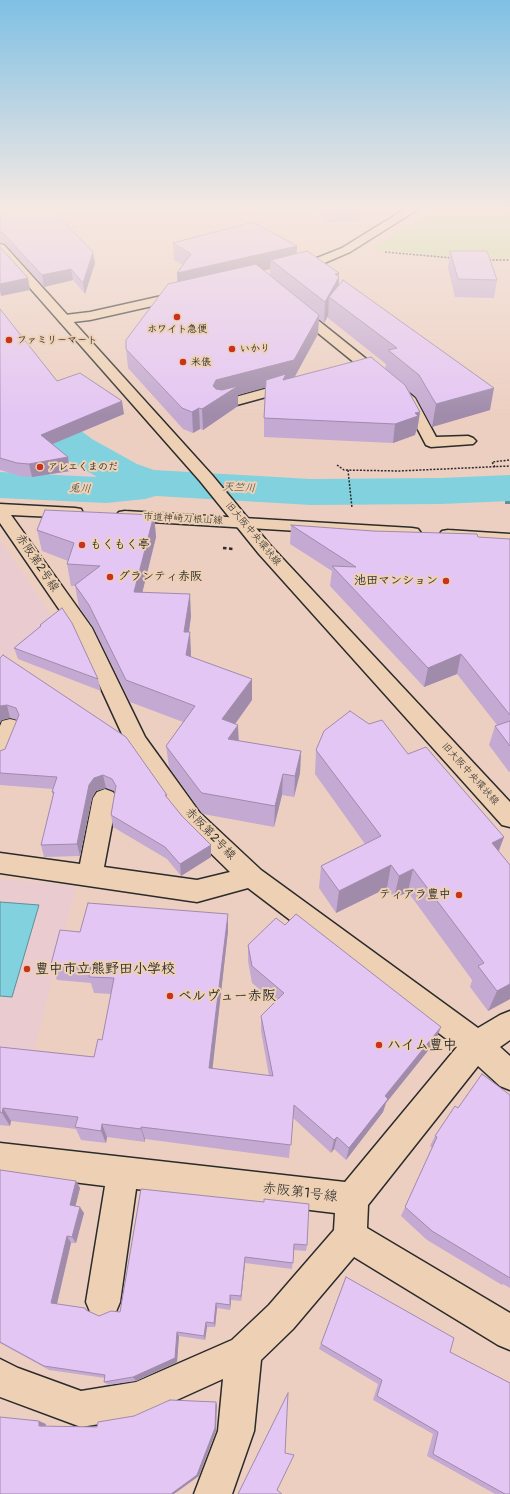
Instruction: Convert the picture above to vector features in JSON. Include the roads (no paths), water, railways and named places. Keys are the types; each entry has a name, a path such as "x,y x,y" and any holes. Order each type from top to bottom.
{"street":[{"name":"旧大阪中央環状線","path":"25,276 229,504 265,550 510,818"},
{"path":"65,319 90,316 194,293"},
{"path":"282,298 410,401 431,442 468,441"},
{"path":"352,369 367,365"},
{"path":"222,405 306,382"},
{"path":"0,509 88,514"},
{"name":"赤阪第2号線","path":"0,512 11,525 85,633 136,741 192,820 252,877 477,1045 510,1076"},
{"name":"市道神崎刀根山線","path":"109,515 510,539"},
{"path":"0,755 10,727"},
{"path":"90,876 105,798"},
{"path":"0,863 197,891 252,877"},
{"name":"赤阪第1号線","path":"0,1158 352,1198 477,1045 510,1024"},
{"path":"103,1302 123,1172"},
{"path":"0,1377 7,1382 80,1409 137,1400 244,1352 280,1317 350,1236 352,1198"},
{"path":"350,1236 510,1333"},
{"path":"213,1494 236,1431 244,1352"}],"water":[{"path":"0,902 39,905 12,997 0,996"}],"waterway":[{"name":"天竺川","path":"0,384 29,411 77,448 122,473 160,484 311,492 441,491 510,488"},
{"name":"兎川","path":"0,485 106,490 145,486"}],"place":[{"name":"ホワイト急便","path":"177,317"},
{"name":"ファミリーマート","path":"9,340"},
{"name":"いかり","path":"232,349"},
{"name":"米俵","path":"183,362"},
{"name":"アレエくまのだ","path":"40,467"},
{"name":"もくもく亭","path":"82,545"},
{"name":"グランティ赤阪","path":"110,577"},
{"name":"池田マンション","path":"446,581"},
{"name":"ティアラ豊中","path":"459,895"},
{"name":"豊中市立熊野田小学校","path":"27,969"},
{"name":"ベルヴュー赤阪","path":"170,996"},
{"name":"ハイム豊中","path":"379,1045"}]}
